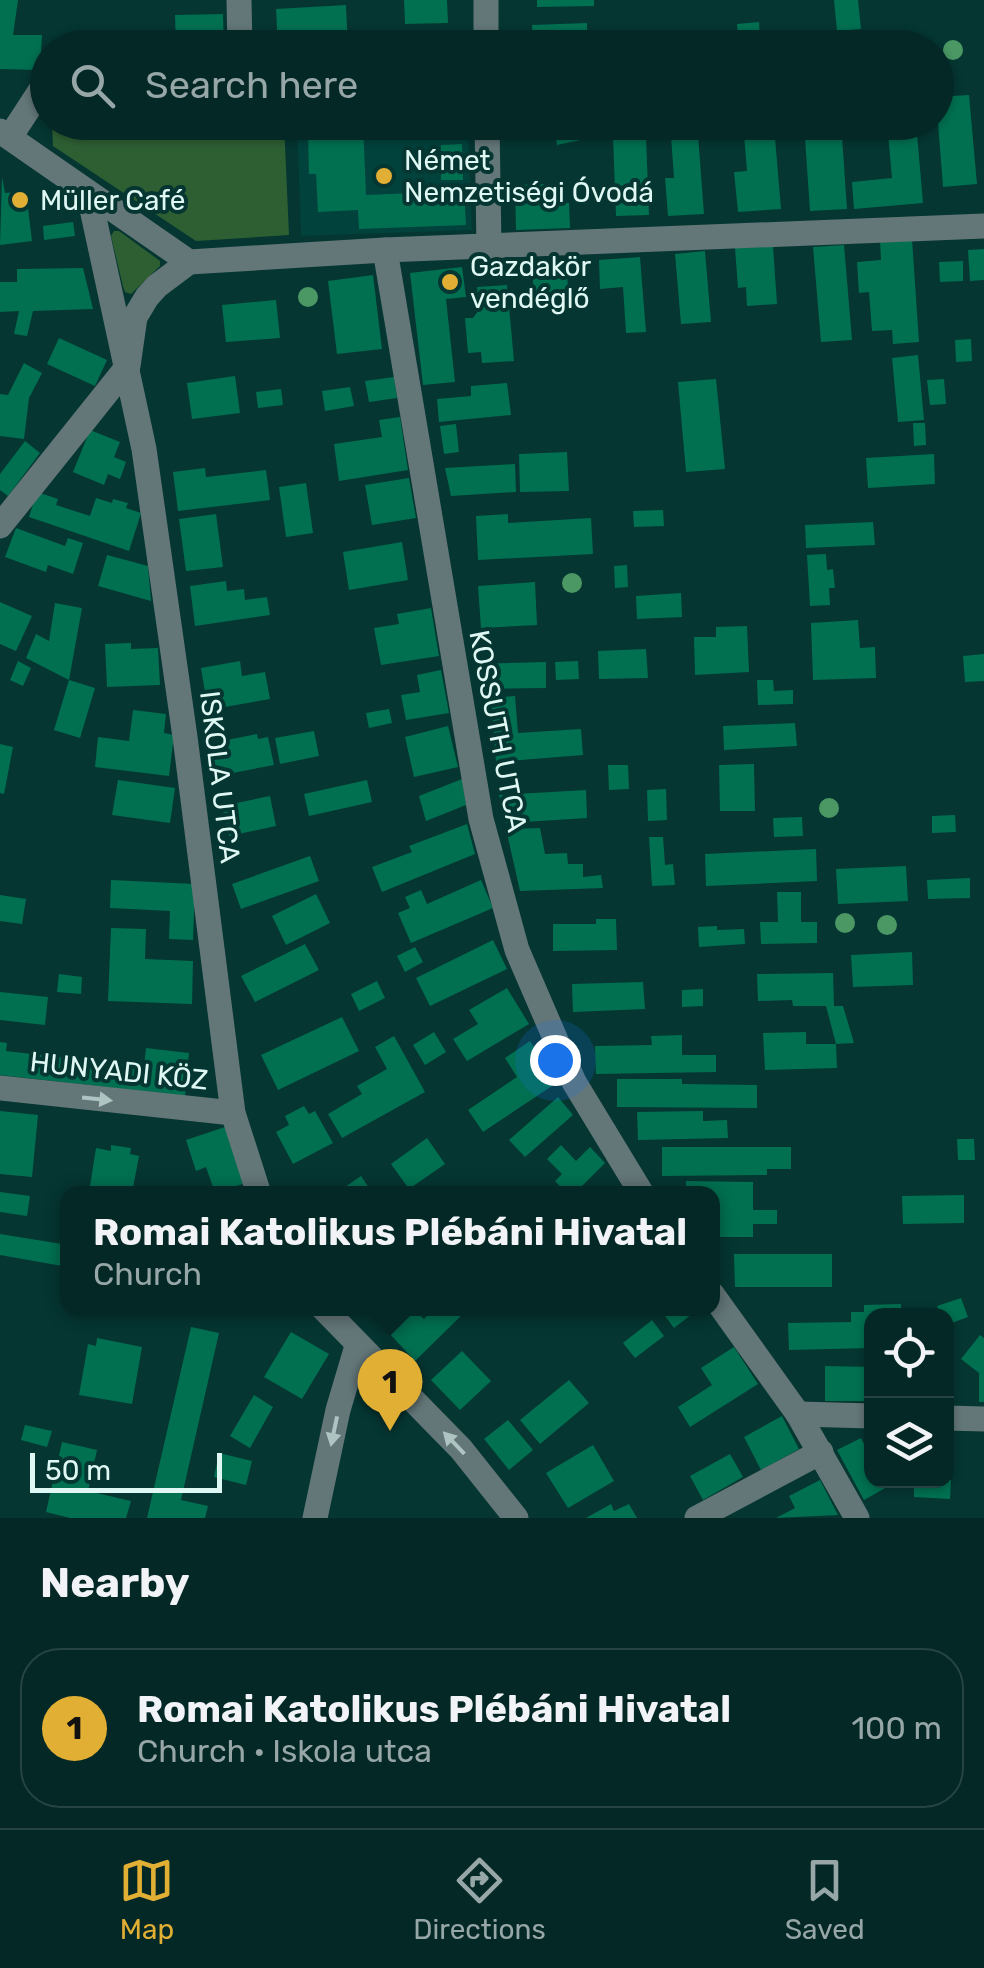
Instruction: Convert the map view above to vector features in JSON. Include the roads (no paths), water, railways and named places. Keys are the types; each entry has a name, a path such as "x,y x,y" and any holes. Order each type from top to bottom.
{"street":[{"path":"239,0 240,30"},
{"path":"486,0 486,30"},
{"path":"30,103 5,134 189,262"},
{"path":"487,140 489,248"},
{"name":"ISKOLA UTCA","path":"89,196 128,366 159,547 233,1113 256,1186"},
{"path":"0,526 128,366 136,317 157,286 189,262 385,250 984,226"},
{"name":"KOSSUTH UTCA","path":"385,250 481,819 516,950 574,1082 637,1186"},
{"name":"HUNYADI KÖZ","path":"0,1088 233,1113"},
{"path":"720,1305 798,1414 856,1518"},
{"path":"330,1316 461,1450 516,1518"},
{"path":"315,1518 356,1346"},
{"path":"798,1414 864,1416"},
{"path":"954,1418 984,1419"},
{"path":"697,1518 821,1452"}],"place":[{"name":"Német Nemzetiségi Óvodá","path":"384,176"},
{"name":"Müller Café","path":"20,200"},
{"name":"Gazdakör vendéglő","path":"450,282"},
{"name":"Romai Katolikus Plébáni Hivatal","path":"390,1431"}]}
